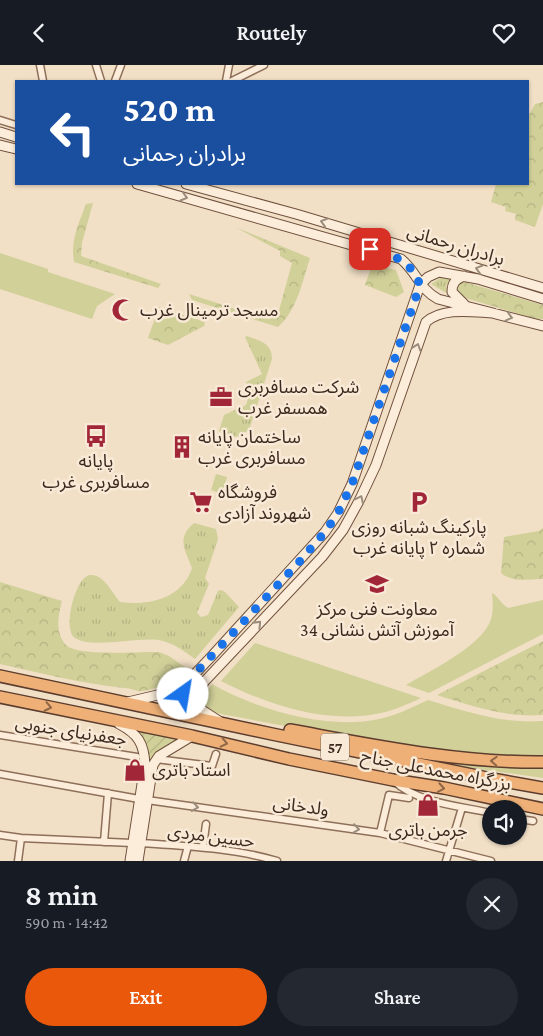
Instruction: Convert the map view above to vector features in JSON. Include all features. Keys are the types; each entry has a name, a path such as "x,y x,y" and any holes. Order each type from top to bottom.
{"highway":[{"name":"بزرگراه محمدعلی جناح","path":"0,676 543,788"},
{"name":"بزرگراه محمدعلی جناح","path":"0,697 192,736 289,759 543,809"},
{"path":"240,727 273,727 461,759 543,762"}],"main road":[{"path":"0,132 15,137"},
{"path":"0,145 15,149"},
{"name":"برادران رحمانی","path":"141,185 400,259 414,272 420,285 430,295 438,299 543,326"},
{"name":"برادران رحمانی","path":"190,185 296,214 543,288"},
{"path":"493,313 446,313 431,318 426,322 376,465 347,523 322,557 214,670 202,687 192,697 185,697 182,690 190,679 300,561 325,532 338,513 365,451 420,285 428,277 439,272 464,276 543,299"},
{"path":"464,276 456,279 452,285 452,292 458,300 467,306"},
{"path":"128,702 166,693 190,679"},
{"path":"202,687 198,698 200,707 224,723"},
{"path":"115,721 131,730 137,736 143,748 145,765 142,783 143,799"},
{"path":"138,861 137,843 143,799 153,765 156,759 164,752 192,736"},
{"path":"130,861 137,843"}],"street":[{"path":"40,65 43,80"},
{"path":"96,65 101,80"},
{"path":"115,80 120,65"},
{"path":"226,80 230,65"},
{"path":"234,80 264,65"},
{"path":"0,120 15,125"},
{"name":"جعفرنیای جنوبی","path":"0,735 137,757"},
{"path":"156,759 212,766 216,754"},
{"name":"ولدخانی","path":"0,774 143,799 380,833 491,861"},
{"path":"393,780 402,789 416,796 482,811"},
{"path":"104,842 108,793"},
{"path":"380,833 389,795 409,798"},
{"path":"446,861 460,811"},
{"path":"527,820 533,821"},
{"path":"203,847 206,825"},
{"name":"حسین مردی","path":"0,835 21,838 203,847 277,861"},
{"path":"18,861 21,838"},
{"path":"184,861 188,846"}],"green space":[{"path":"543,102 543,204 535,227 515,220 516,214 505,211 506,207 491,202 496,185 529,185 529,115 535,104"},
{"path":"93,203 82,243 81,256 161,284 158,288 74,262 73,247 78,225 86,204"},
{"path":"235,227 310,258 290,313 278,327 192,300 189,294 267,319 278,314 292,263 280,256 280,251"},
{"path":"0,253 48,269 48,272 115,294 97,306 92,319 0,289"},
{"path":"372,265 396,270 404,292 396,297 365,285"},
{"path":"442,277 452,278 446,286 448,294 431,284"},
{"path":"461,281 543,305 543,319 536,319 462,297 455,288"},
{"path":"159,307 205,322 204,326 168,345 148,338"},
{"path":"245,337 261,341 268,346 272,359 249,430 236,437 219,431 224,415 246,405 250,392 246,382 262,374"},
{"path":"216,474 227,477 222,494 211,490"},
{"path":"194,523 216,529 218,539 205,578 209,584 197,613 201,617 208,615 218,591 221,590 239,607 195,659 173,645 158,640 92,643 75,638 71,633 70,625 72,604 80,585 90,575 104,581 120,602 142,603 152,601 163,598 180,587 187,579 192,568 185,550 184,539 188,529"},
{"path":"543,528 543,579 516,579 501,573 504,537 539,531"},
{"path":"0,582 62,601 59,612 60,635 66,645 73,649 110,653 159,652 169,656 189,670 162,686 141,691 78,681 0,664"},
{"path":"492,593 508,608 543,600 543,634 429,693 406,685 464,650 483,633 492,616"},
{"path":"543,641 543,715 502,713 437,695"},
{"path":"255,643 421,698 381,713 361,716 319,714 278,705 221,681"},
{"path":"212,684 269,709 290,715 333,722 381,719 428,700 499,719 543,721 543,759 484,758 334,735 221,714 204,709 201,700"},
{"path":"134,729 180,739 149,766 147,746"},
{"path":"329,739 543,765 543,778 457,766"}],"place":[{"name":"مسجد ترمینال غرب","path":"123,310"},
{"name":"شرکت مسافربری همسفر غرب","path":"221,397"},
{"name":"پایانه مسافربری غرب","path":"96,436"},
{"name":"ساختمان پایانه مسافربری غرب","path":"182,447"},
{"name":"فروشگاه شهروند آزادی","path":"201,502"},
{"name":"پارکینگ شبانه روزی شماره ۲ پایانه غرب","path":"419,502"},
{"name":"معاونت فنی مرکز آموزش آتش نشانی 34","path":"377,584"},
{"name":"استاد باتری","path":"135,770"},
{"name":"جرمن باتری","path":"428,805"}],"route":[{"path":"183,694 182,690 190,679 325,532 338,513 352,484 365,451 420,285 414,272 400,259 370,249"}]}
